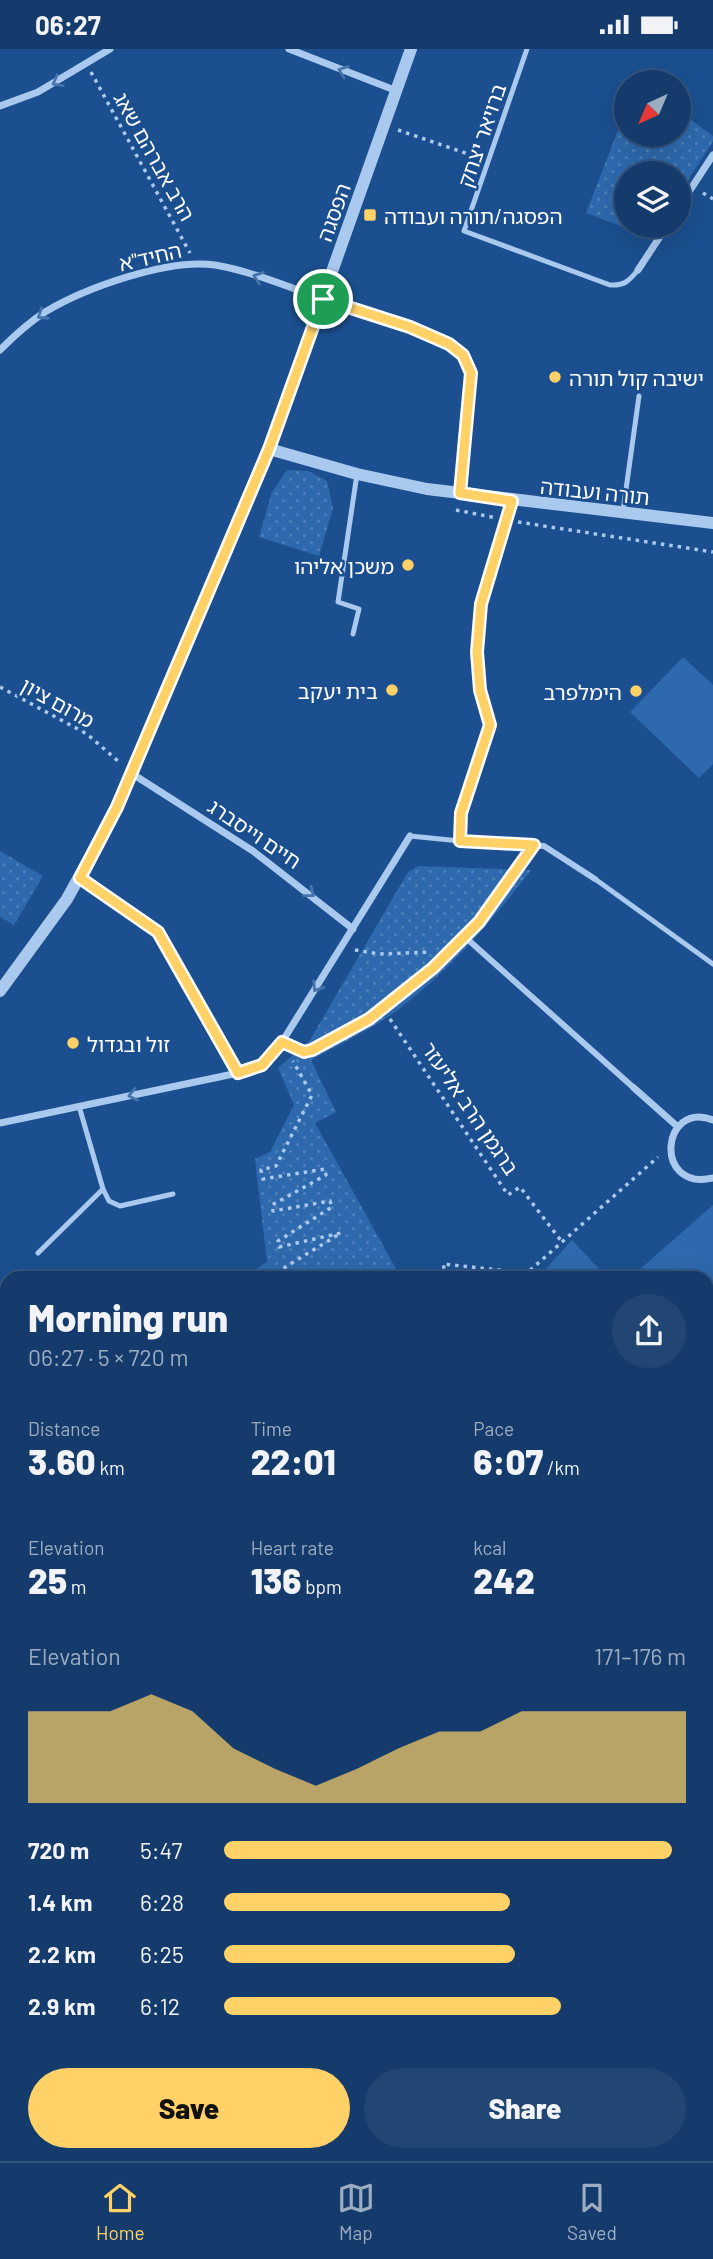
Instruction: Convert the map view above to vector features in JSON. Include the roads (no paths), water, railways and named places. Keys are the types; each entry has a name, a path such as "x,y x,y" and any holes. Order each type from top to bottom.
{"street":[{"path":"0,106 38,92 110,49"},
{"path":"289,49 398,91"},
{"name":"הפסגה","path":"0,991 44,933 80,878 117,807 269,449 411,49"},
{"path":"691,189 713,155"},
{"path":"638,270 659,238"},
{"name":"החיד\"א","path":"0,350 24,327 63,302 139,273 171,266 215,265 323,299"},
{"name":"תורה ועבודה","path":"269,449 396,483 512,501 713,523"},
{"name":"חיים וייסברג","path":"131,773 253,851 353,929"},
{"path":"0,1123 238,1073 262,1065 282,1042 410,836"},
{"path":"460,841 544,846 595,879"},
{"path":"282,1042 304,1052 312,1050 369,1019 404,993 465,937 534,845"},
{"path":"465,937 678,1127"},
{"path":"713,1119 696,1117 686,1121 672,1136 670,1147 676,1167 683,1174 702,1180 713,1178"}],"lane":[{"name":"ברויאר יצחק","path":"527,49 464,231 610,285 620,286 629,281 638,270"},
{"path":"323,299 410,327 449,344 463,355 471,373 460,493"},
{"path":"623,513 639,397"},
{"path":"353,634 359,610 338,602 357,474"},
{"path":"410,836 460,841 461,813 490,725 480,690 478,640 481,604 512,501"},
{"path":"80,878 158,932"},
{"path":"595,879 713,964"},
{"path":"79,1106 109,1202 120,1206 173,1194"},
{"path":"38,1253 103,1189"}],"place":[{"name":"הפסגה/תורה ועבודה","path":"370,215"},
{"name":"ישיבה קול תורה","path":"555,377"},
{"name":"משכן אליהו","path":"408,565"},
{"name":"בית יעקב","path":"392,690"},
{"name":"הימלפרב","path":"636,691"},
{"name":"זול ובגדול","path":"73,1043"}]}
